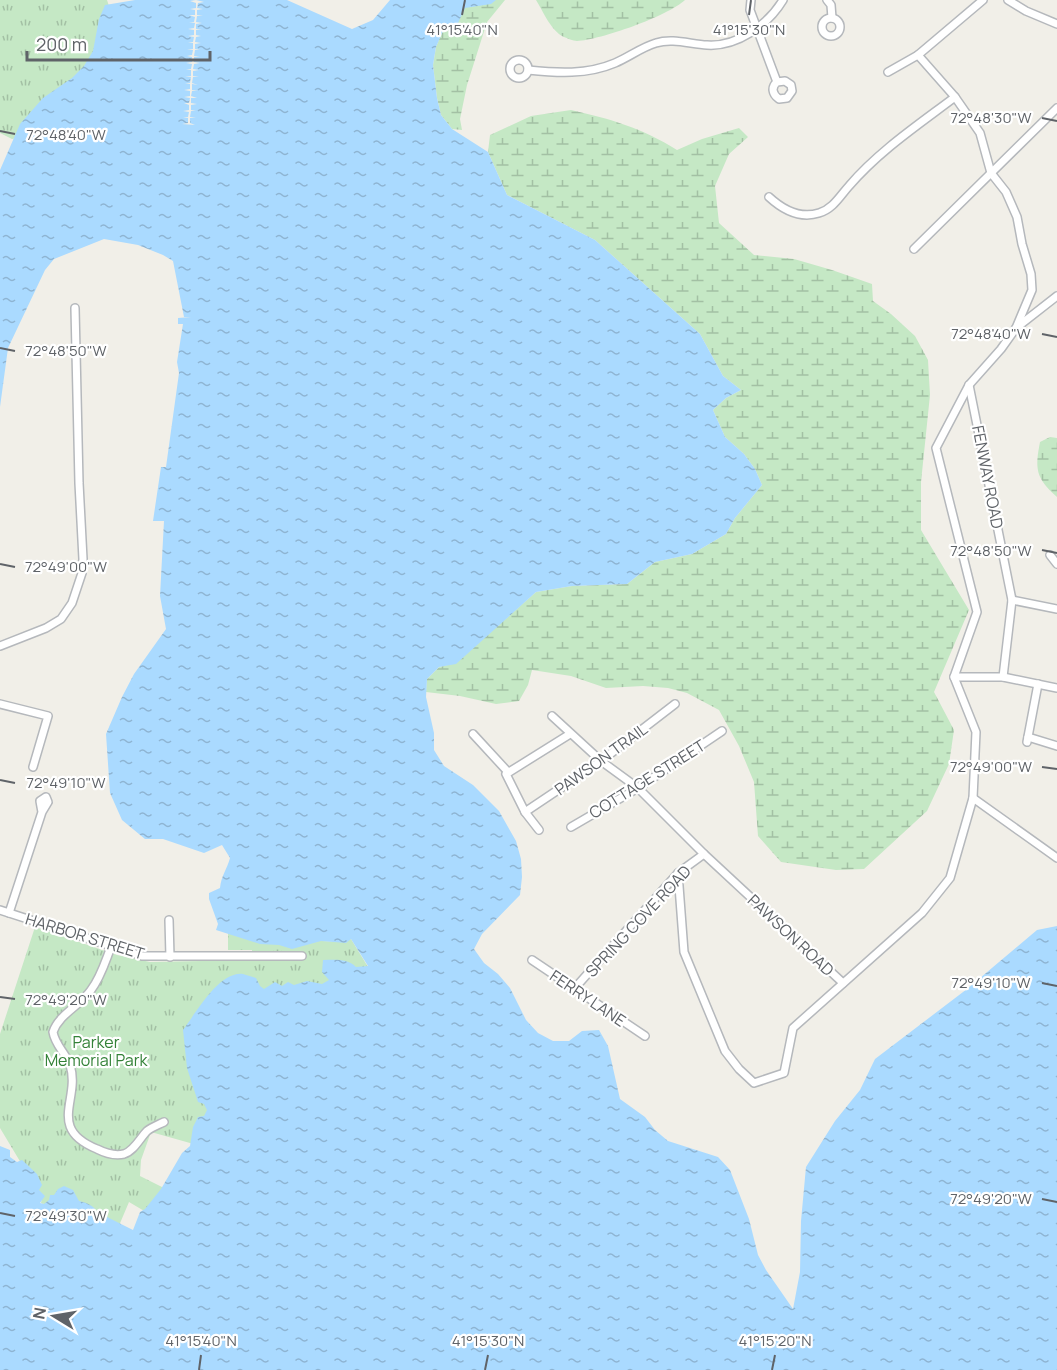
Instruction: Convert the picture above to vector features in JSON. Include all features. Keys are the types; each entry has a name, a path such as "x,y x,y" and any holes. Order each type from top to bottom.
{"street":[{"path":"751,0 750,9 777,82"},
{"path":"528,70 567,73 598,69 655,43 673,41 712,45 733,40 757,28 777,10 783,0"},
{"path":"827,0 831,5 832,18"},
{"path":"888,72 918,55 983,0"},
{"path":"1008,0 1026,11 1057,24"},
{"path":"918,55 955,97 980,134 990,173 1006,192 1017,217 1031,274 1032,290 1016,328 969,385 936,448 977,612 954,678 1003,677 1057,688"},
{"path":"769,197 790,212 818,214 830,208 881,153 955,97"},
{"path":"914,249 1057,108"},
{"path":"1016,328 1057,296"},
{"path":"0,646 46,628 60,619 72,603 82,573 75,308"},
{"name":"FENWAY ROAD","path":"969,385 1012,600 1003,677"},
{"path":"1050,555 1057,564"},
{"path":"1012,600 1057,609"},
{"name":"PAWSON ROAD","path":"552,716 601,761 638,788 704,854 843,983 922,913 950,878 973,798 976,732 954,678"},
{"path":"1038,684 1027,740 1057,746"},
{"path":"0,704 48,716 33,767"},
{"name":"PAWSON TRAIL","path":"525,812 601,761 675,704"},
{"name":"COTTAGE STREET","path":"571,827 638,788 722,731"},
{"path":"508,772 570,734"},
{"path":"473,735 508,772"},
{"path":"508,772 506,774 525,812 539,830"},
{"path":"973,798 1057,858"},
{"path":"9,913 42,812"},
{"name":"SPRING COVE ROAD","path":"574,989 678,873 704,854"},
{"path":"678,873 684,952 725,1051 754,1083 784,1073 793,1028 843,983"},
{"name":"HARBOR STREET","path":"0,910 142,956 302,956"},
{"name":"HARBOR STREET","path":"170,920 170,957"},
{"path":"111,947 103,970 91,991 59,1022 53,1032 56,1044 69,1064 72,1078 68,1125 90,1146 111,1154 122,1154 131,1150 150,1129 164,1122"},
{"name":"FERRY LANE","path":"532,960 645,1036"}],"green space":[{"path":"0,0 107,0 109,6 102,60 24,137 12,139 0,133"},
{"path":"455,0 505,0 487,22 467,85 460,119 462,130 452,129 441,115 433,65 436,47"},
{"path":"536,0 685,0 664,13 633,26 588,40 577,41 564,37 555,30"},
{"path":"571,110 626,125 677,150 702,139 739,128 748,137 729,154 715,186 719,223 754,255 794,259 872,284 873,301 915,336 928,360 930,395 921,482 921,530 969,610 934,692 954,730 949,764 927,811 864,869 836,870 781,862 758,836 754,782 739,746 719,710 687,693 668,688 643,686 606,688 571,676 532,670 528,685 519,701 496,704 460,696 426,692 427,679 439,667 456,663 536,592 572,586 627,584 655,562 692,554 726,534 735,518 762,485 755,469 744,454 725,437 713,410 726,398 741,390 723,376 700,334 595,240 507,195 488,152 490,135 531,116"},
{"path":"1050,437 1057,438 1057,497 1044,484 1037,466 1040,442"},
{"name":"Parker Memorial Park","path":"228,926 312,940 351,939 368,967 332,981 209,1106 197,1145 151,1132 141,1160 140,1176 168,1190 151,1215 129,1202 118,1228 41,1203 42,1198 0,1128 0,1034 35,927 117,955 150,962 252,960 252,950 228,950"}],"water":[{"path":"135,0 287,0 352,29 373,20 390,0 496,0 491,4 465,8 458,23 443,31 436,47 433,65 441,115 452,129 488,152 507,195 595,240 700,334 723,376 741,390 726,398 713,410 725,437 744,454 755,469 762,485 735,518 726,534 692,554 655,562 627,584 572,586 536,592 456,664 439,667 427,679 426,697 434,733 434,750 444,766 473,785 499,811 516,841 521,859 520,895 482,934 474,949 484,963 510,988 526,1020 538,1033 553,1041 569,1041 582,1031 599,1030 608,1046 620,1099 645,1117 668,1141 718,1157 730,1170 749,1219 758,1255 793,1309 800,1272 801,1221 806,1167 835,1121 860,1090 875,1059 967,989 1037,930 1057,926 1057,1370 0,1370 0,1146 10,1150 10,1157 17,1162 22,1160 37,1174 42,1185 39,1190 45,1196 40,1203 44,1204 49,1200 50,1195 54,1195 64,1186 73,1190 79,1201 133,1230 140,1212 161,1189 182,1153 190,1146 193,1127 198,1117 204,1116 207,1110 204,1104 198,1102 187,1068 183,1030 209,994 225,979 234,975 243,974 256,978 264,989 275,982 282,986 288,982 294,985 307,981 322,984 329,980 322,972 323,960 345,961 356,967 368,966 351,939 346,943 321,941 292,949 279,945 260,944 216,930 218,924 209,893 220,888 230,858 222,845 204,853 163,839 145,839 122,820 110,793 106,734 134,674 166,629 160,596 164,521 153,521 161,467 166,467 179,373 177,362 183,324 178,324 178,318 191,317 184,317 173,261 138,245 104,239 54,259 45,270 8,348 0,407 0,170 20,124 43,98 72,78 84,66 93,51 99,19 105,5"}],"pier":[{"path":"190,1 204,2 198,3 197,8 203,9 197,10 197,15 203,16 197,16 196,22 202,23 196,24 196,29 202,29 196,30 196,35 201,36 196,37 195,42 201,43 195,44 195,49 200,50 195,50 194,56 200,57 194,57 194,62 200,63 194,64 193,69 199,70 193,71 193,76 199,77 193,77 192,83 198,85 192,84 192,90 198,90 192,91 191,96 197,98 191,98 191,103 197,104 191,105 191,110 196,111 191,111 190,117 196,118 190,118 190,123 195,125 182,124 188,123 188,118 183,118 188,117 189,112 183,111 189,110 189,105 184,103 189,103 190,98 184,97 190,96 190,91 184,90 190,89 190,84 185,84 190,83 191,77 185,77 191,76 191,70 186,70 191,69 192,64 186,63 192,62 192,57 187,56 192,55 193,50 187,50 193,49 193,43 188,43 193,42 194,37 188,36 194,35 194,30 188,29 194,28 195,23 189,22 194,22 195,17 189,15 195,15 195,10 190,9 196,8 196,3"}]}
